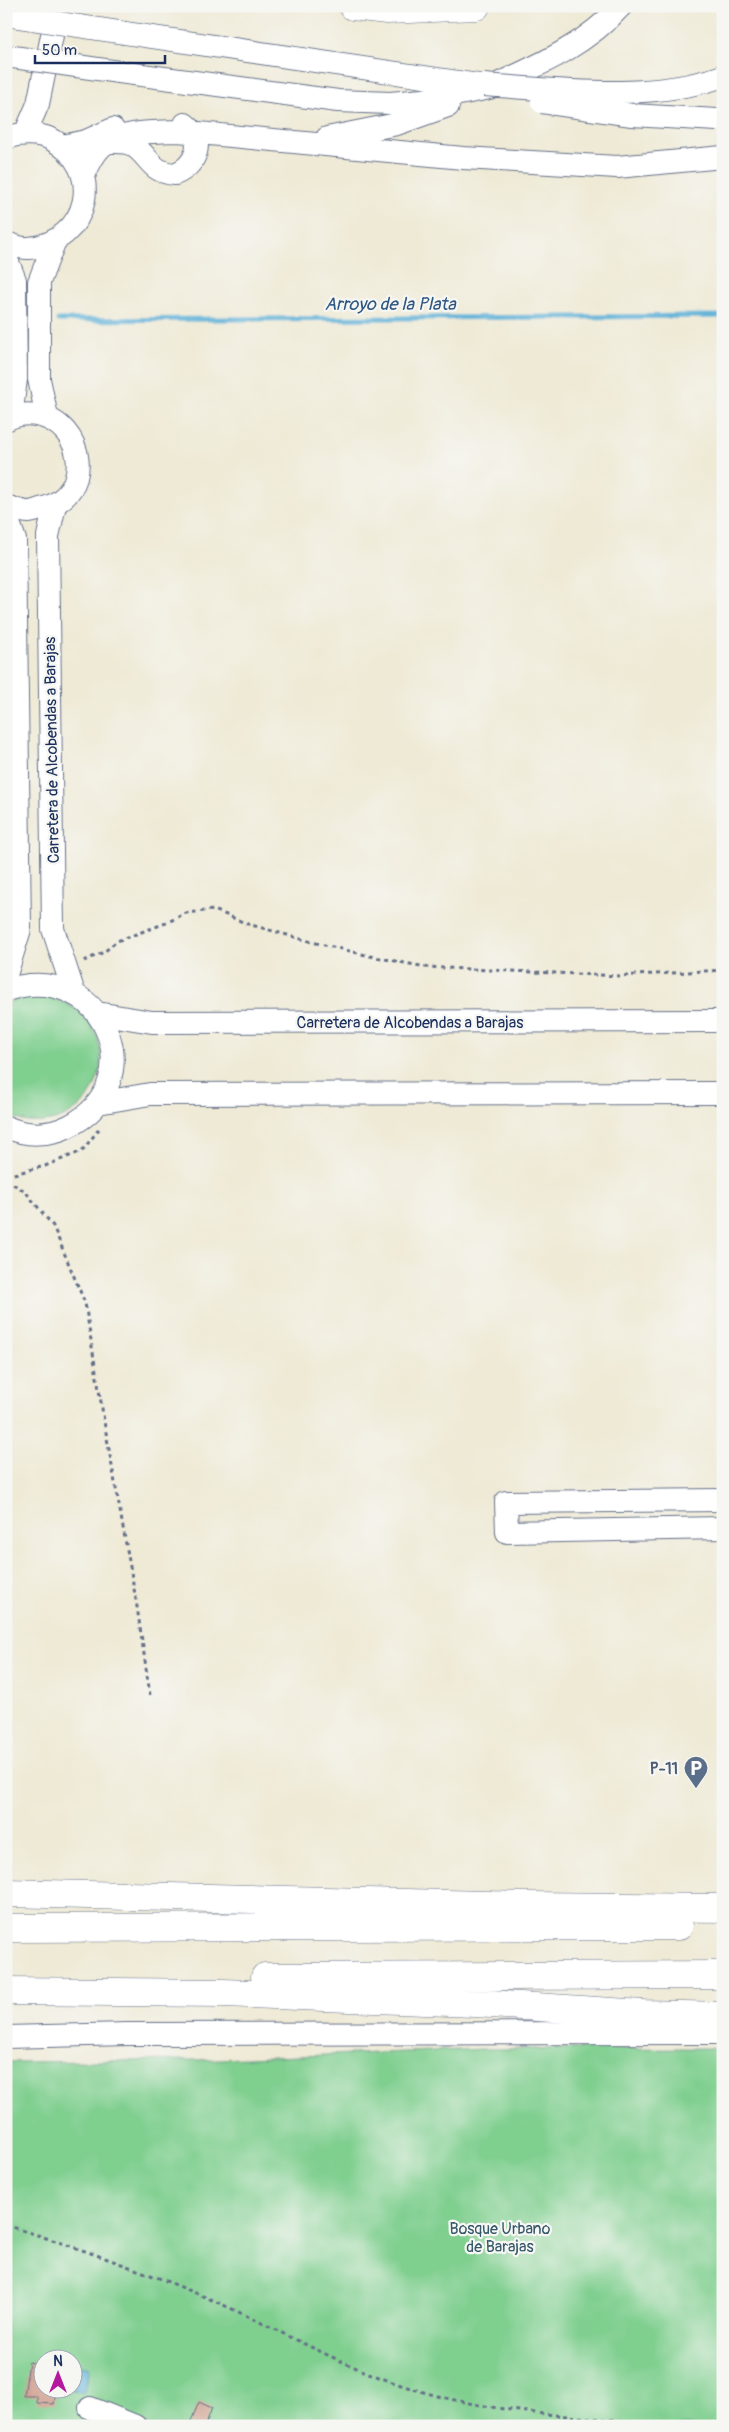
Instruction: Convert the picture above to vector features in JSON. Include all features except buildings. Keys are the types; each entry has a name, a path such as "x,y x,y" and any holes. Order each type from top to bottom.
{"highway":[{"path":"353,6 387,10 476,6"},
{"path":"6,1891 529,1906 723,1908"},
{"path":"6,1928 530,1928 723,1924"},
{"path":"6,1979 723,1976"},
{"path":"6,1991 223,1993 475,2003 643,2014 723,2016"}],"street":[{"path":"16,136 38,104 58,6"},
{"path":"299,142 397,124 442,109 484,87 572,48 607,22 621,6"},
{"path":"6,16 381,70 484,87 614,92 663,89 723,76"},
{"path":"6,56 338,101 390,103 434,99 484,87 522,99 632,115 720,120"},
{"path":"63,146 86,141 126,125 160,118 180,121 194,132 198,147 196,156 184,170 175,174 159,171 134,146 126,142 111,142"},
{"path":"84,176 96,153 111,142 147,133 194,132 463,158 618,167 723,157"},
{"path":"6,243 27,248 54,242 74,226 84,202 84,176 76,159 63,146 45,136 16,136"},
{"path":"47,417 39,379 39,282 54,242"},
{"path":"6,257 15,280 16,380 8,419 29,414 47,417 64,428 75,444 79,465 74,485 55,505 29,512 6,506"},
{"name":"Carretera de Alcobendas a Barajas","path":"55,505 48,536 53,929 70,982"},
{"name":"Carretera de Alcobendas a Barajas","path":"6,514 15,540 20,929 6,975"},
{"path":"6,990 24,984 70,982 105,1026 112,1058 111,1074 98,1103 82,1120 61,1130 39,1134 16,1132 6,1127"},
{"name":"Carretera de Alcobendas a Barajas","path":"97,1014 152,1022 723,1021"},
{"path":"98,1103 150,1094 723,1093"},
{"path":"723,1500 506,1502 507,1532 723,1528"},
{"path":"6,2037 147,2034 723,2033"},
{"path":"90,2408 135,2426"}],"path":[{"path":"70,982 76,968 89,958 104,952 117,941 166,924 186,912 214,910 248,924 312,942 425,967 620,976 723,970"},
{"path":"6,1180 25,1191 53,1226 85,1303 136,1600 150,1695"},
{"path":"6,2225 102,2255 229,2308 357,2370 438,2396 510,2411 637,2422 651,2426"}],"green space":[{"path":"32,995 65,1003 87,1019 98,1041 100,1064 94,1088 79,1107 57,1119 28,1122 6,1115 6,1003"},
{"name":"Bosque Urbano de Barajas","path":"723,2048 723,2426 6,2426 6,2062 194,2060 485,2049"}],"water":[{"path":"82,2366 90,2368 84,2393 82,2392"}],"waterway":[{"name":"Arroyo de la Plata","path":"58,320 723,316"}],"place":[{"name":"P-11","path":"696,1789"}]}
